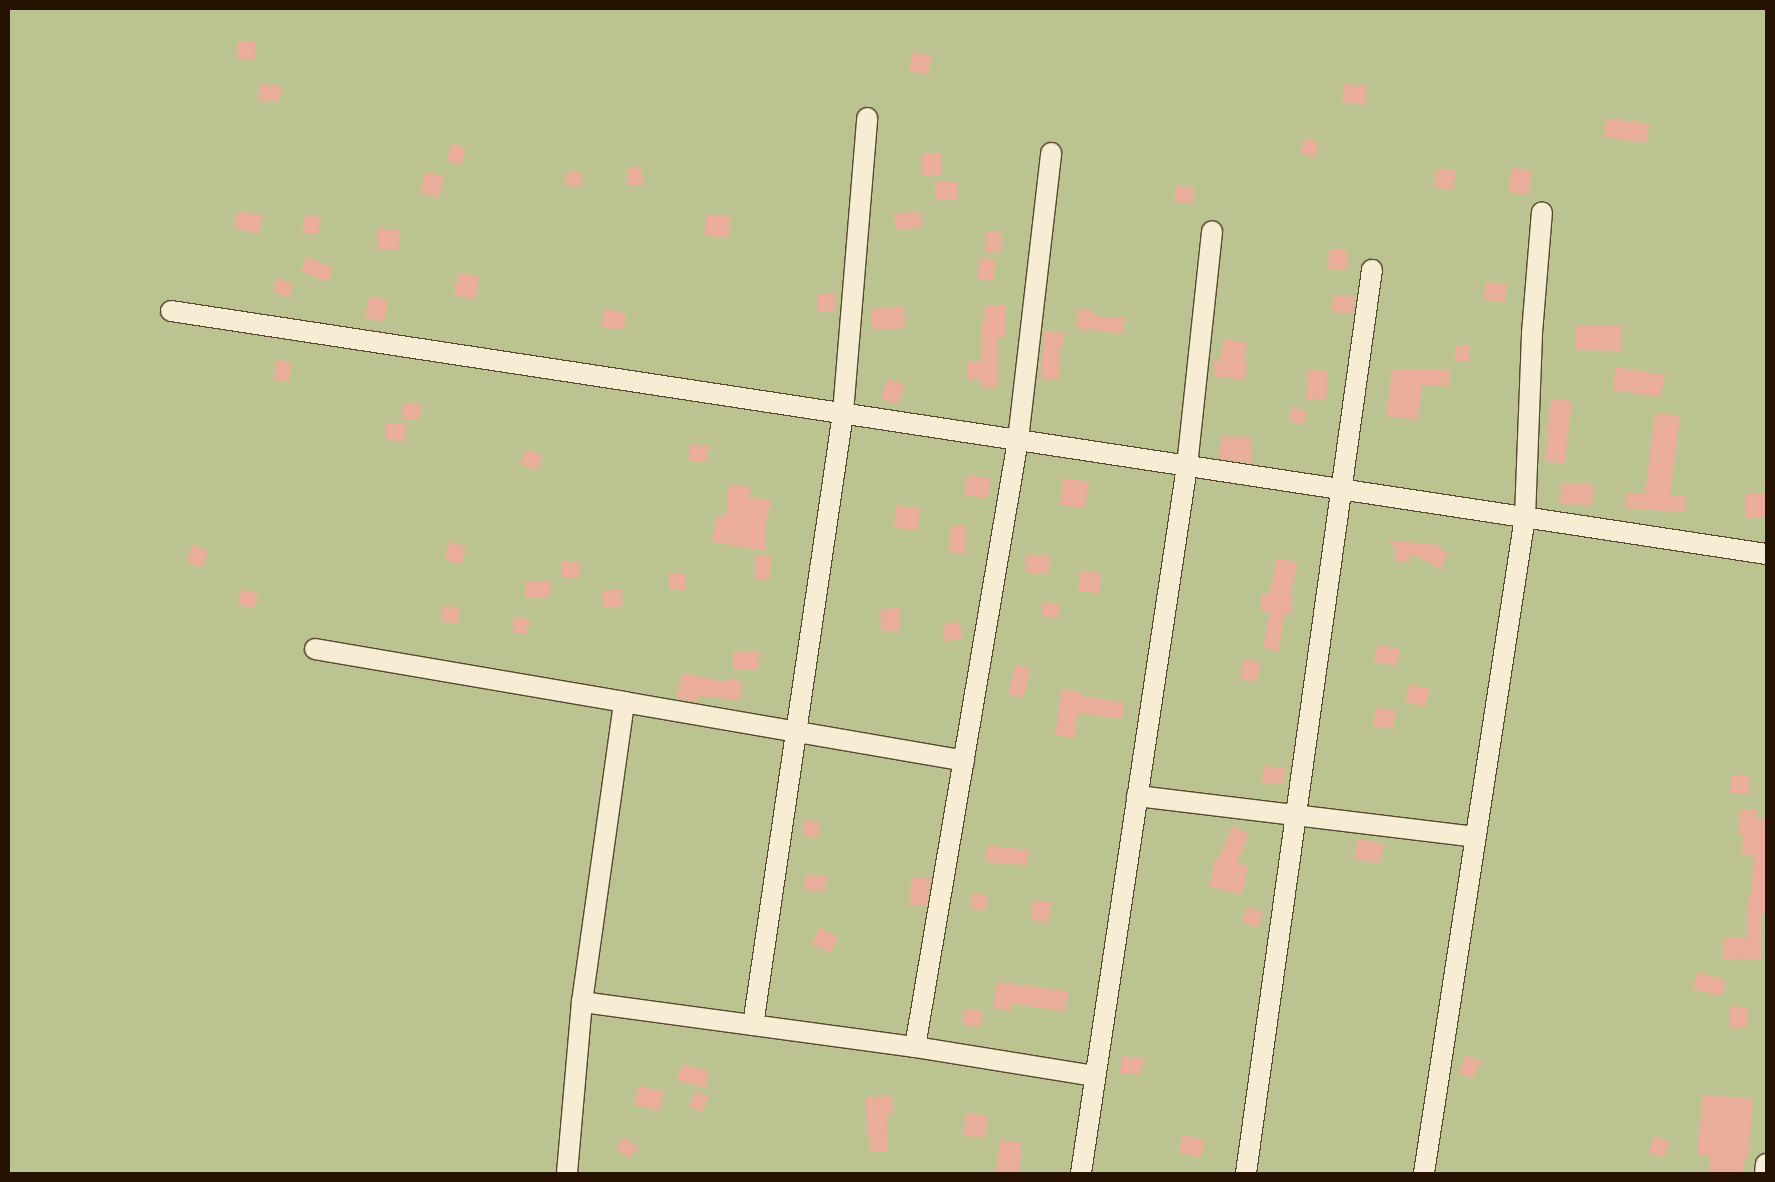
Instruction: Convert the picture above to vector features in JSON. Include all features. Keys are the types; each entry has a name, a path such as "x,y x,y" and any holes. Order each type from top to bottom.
{"street":[{"path":"753,1025 843,413 867,118"},
{"path":"914,1047 1018,440 1051,153"},
{"path":"1424,1173 1525,517 1532,333 1542,212"},
{"path":"1080,1173 1187,466 1212,231"},
{"path":"1246,1173 1343,489 1372,270"},
{"path":"171,311 1766,554"},
{"path":"315,649 964,761"},
{"path":"567,1173 582,1002 624,702"},
{"path":"1137,796 1476,837"},
{"path":"582,1002 914,1047 1095,1076"},
{"path":"1766,1164 1766,1173"}],"green space":[{"path":"9,9 1766,9 1766,1173 9,1173"}],"building":[{"path":"237,41 255,41 255,59 237,59"},
{"path":"913,52 932,56 928,75 909,71"},
{"path":"260,84 281,86 280,102 258,100"},
{"path":"1344,84 1367,86 1365,105 1342,102"},
{"path":"1607,118 1649,124 1646,143 1604,137"},
{"path":"1304,139 1318,141 1316,157 1301,154"},
{"path":"451,144 466,148 461,165 447,161"},
{"path":"922,153 941,153 941,175 922,175"},
{"path":"627,167 642,167 643,185 628,185"},
{"path":"1437,168 1456,171 1453,190 1434,187"},
{"path":"1512,168 1532,171 1528,195 1508,192"},
{"path":"567,171 583,173 581,187 565,185"},
{"path":"425,172 444,176 439,197 420,193"},
{"path":"935,182 958,182 957,200 935,199"},
{"path":"1176,186 1194,187 1193,203 1174,201"},
{"path":"238,211 263,215 259,234 233,227"},
{"path":"920,211 922,227 896,230 894,214"},
{"path":"707,214 731,217 728,238 704,235"},
{"path":"305,215 321,218 318,235 302,232"},
{"path":"378,228 400,230 399,250 377,249"},
{"path":"1001,231 1002,252 986,253 985,232"},
{"path":"1329,249 1347,249 1347,270 1328,269"},
{"path":"307,257 333,268 327,282 301,271"},
{"path":"979,258 995,259 994,281 978,279"},
{"path":"458,273 479,276 475,299 454,295"},
{"path":"278,278 294,285 288,298 273,291"},
{"path":"1486,282 1507,284 1505,302 1484,300"},
{"path":"818,293 836,294 835,312 817,311"},
{"path":"1333,295 1355,297 1353,313 1332,312"},
{"path":"369,296 388,300 384,322 365,318"},
{"path":"985,305 1006,306 1006,338 998,337 998,387 981,387 981,379 968,379 968,362 981,362 982,322 984,322"},
{"path":"904,306 905,328 873,330 871,309"},
{"path":"604,309 626,313 624,330 601,327"},
{"path":"1078,309 1094,311 1093,316 1125,318 1123,334 1076,328"},
{"path":"1576,326 1622,326 1622,351 1575,350"},
{"path":"1044,331 1065,333 1063,348 1060,347 1059,380 1041,379"},
{"path":"1224,339 1247,343 1244,363 1247,363 1245,380 1213,376 1214,360 1220,361"},
{"path":"1455,346 1470,346 1470,362 1455,362"},
{"path":"277,360 292,362 289,382 274,380"},
{"path":"1616,367 1665,375 1661,397 1612,390"},
{"path":"1450,369 1450,385 1422,386 1417,420 1386,416 1392,370"},
{"path":"1308,370 1328,371 1326,400 1306,399"},
{"path":"888,379 905,385 898,405 881,399"},
{"path":"1551,399 1572,401 1565,463 1545,462"},
{"path":"403,403 421,403 420,420 402,420"},
{"path":"1293,407 1307,412 1303,425 1289,421"},
{"path":"1655,413 1680,416 1670,496 1686,496 1685,512 1625,508 1626,493 1645,494"},
{"path":"386,423 405,424 405,441 386,440"},
{"path":"1221,436 1252,437 1251,463 1220,459"},
{"path":"690,444 709,446 707,462 688,460"},
{"path":"526,449 543,456 536,470 520,464"},
{"path":"967,475 990,478 988,498 964,495"},
{"path":"1063,478 1089,482 1085,508 1060,505"},
{"path":"1561,483 1593,484 1592,505 1560,504"},
{"path":"729,485 751,487 750,497 771,500 765,528 766,551 712,542 717,515 726,517"},
{"path":"1746,493 1766,493 1766,517 1746,517"},
{"path":"896,506 920,508 918,530 894,528"},
{"path":"951,525 966,526 965,554 949,552"},
{"path":"1396,541 1436,545 1448,553 1441,569 1410,553 1409,562 1395,561 1396,546 1387,542"},
{"path":"449,542 466,546 462,564 445,560"},
{"path":"192,545 209,551 202,568 186,562"},
{"path":"756,555 771,555 770,579 755,579"},
{"path":"1026,555 1050,556 1048,574 1025,572"},
{"path":"1277,558 1298,563 1290,597 1293,597 1291,614 1285,614 1278,653 1262,646 1266,636 1270,612 1261,611 1262,594 1269,595"},
{"path":"561,562 579,562 579,577 561,577"},
{"path":"1080,571 1101,573 1099,593 1078,591"},
{"path":"670,573 686,573 685,590 670,590"},
{"path":"525,581 551,581 550,597 526,597"},
{"path":"621,589 623,606 603,608 602,591"},
{"path":"241,590 258,593 255,608 238,605"},
{"path":"1043,602 1060,604 1058,618 1042,616"},
{"path":"442,606 459,607 458,623 441,622"},
{"path":"899,608 899,631 881,630 880,609"},
{"path":"515,617 530,619 527,635 512,632"},
{"path":"960,622 962,639 944,641 943,623"},
{"path":"1377,645 1400,649 1397,666 1374,662"},
{"path":"734,651 759,651 758,670 734,670"},
{"path":"1243,659 1260,662 1257,682 1240,679"},
{"path":"1016,665 1031,669 1023,698 1008,694"},
{"path":"682,673 725,682 726,679 743,681 741,700 699,696 698,702 677,698"},
{"path":"1409,684 1430,689 1425,707 1405,702"},
{"path":"1062,689 1082,693 1081,696 1124,702 1122,719 1078,713 1074,738 1055,735"},
{"path":"1376,708 1396,711 1393,729 1373,726"},
{"path":"1264,766 1285,768 1284,784 1262,783"},
{"path":"1731,775 1750,776 1749,793 1730,793"},
{"path":"1740,809 1757,810 1756,818 1766,819 1766,913 1762,913 1761,960 1723,959 1724,937 1747,938 1749,893 1752,893 1753,855 1742,855 1743,835 1738,834"},
{"path":"804,820 819,821 819,837 803,836"},
{"path":"1232,826 1249,834 1237,863 1248,866 1242,894 1209,887 1215,859 1218,860"},
{"path":"1358,839 1384,844 1380,864 1354,859"},
{"path":"987,845 1029,850 1027,865 985,862"},
{"path":"806,875 827,876 825,891 804,890"},
{"path":"911,878 931,878 927,905 910,905"},
{"path":"972,893 988,895 986,910 971,909"},
{"path":"1033,900 1051,902 1048,923 1031,920"},
{"path":"1247,907 1263,912 1258,928 1242,922"},
{"path":"820,928 838,937 831,953 812,944"},
{"path":"1697,972 1726,980 1722,996 1693,989"},
{"path":"997,982 1068,991 1065,1012 1012,1003 1011,1011 993,1008"},
{"path":"1730,1006 1747,1007 1747,1027 1730,1027"},
{"path":"964,1009 983,1011 981,1027 963,1025"},
{"path":"1466,1055 1481,1061 1473,1079 1459,1073"},
{"path":"1122,1056 1144,1058 1141,1075 1120,1073"},
{"path":"682,1064 709,1071 705,1088 677,1080"},
{"path":"639,1086 664,1092 659,1111 634,1105"},
{"path":"696,1091 709,1097 702,1112 689,1106"},
{"path":"1703,1095 1753,1099 1748,1159 1744,1159 1743,1173 1709,1173 1710,1156 1697,1155"},
{"path":"892,1096 893,1114 887,1114 888,1152 870,1152 865,1097"},
{"path":"967,1113 988,1116 985,1138 963,1135"},
{"path":"1183,1135 1205,1140 1201,1158 1179,1152"},
{"path":"1655,1136 1670,1142 1663,1158 1648,1152"},
{"path":"624,1137 638,1147 630,1158 616,1149"},
{"path":"1000,1140 1022,1143 1019,1173 996,1173"}]}
